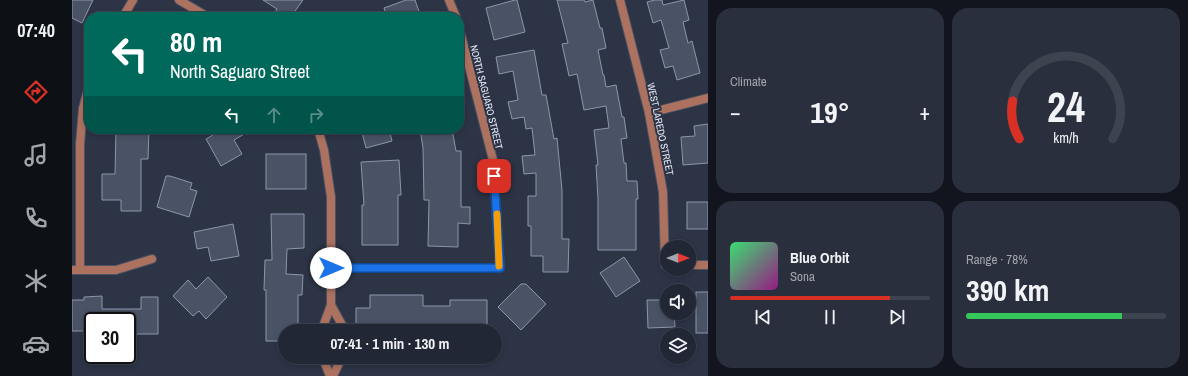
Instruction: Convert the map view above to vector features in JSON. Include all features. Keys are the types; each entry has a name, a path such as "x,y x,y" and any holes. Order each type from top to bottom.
{"street":[{"path":"126,12 133,0"},
{"path":"179,0 199,12"},
{"path":"450,0 454,12"},
{"name":"WEST LAREDO STREET","path":"620,0 649,113 664,192 665,240"},
{"name":"NORTH SAGUARO STREET","path":"331,268 500,268 493,160 464,47"},
{"path":"649,113 708,98"},
{"path":"84,104 80,144 76,270 116,270 152,259"},
{"path":"319,134 324,150 331,196 331,305 324,324"},
{"path":"696,265 708,265"},
{"path":"331,305 342,324"},
{"path":"325,364 331,376"},
{"path":"331,376 338,364"}],"building":[{"path":"72,0 93,0 87,12 84,12 84,19 82,23 72,18"},
{"path":"263,0 303,0 295,12 275,12 277,9"},
{"path":"406,0 415,0 419,12 385,12 384,8"},
{"path":"517,0 525,32 494,40 486,8"},
{"path":"557,0 584,0 585,2 593,0 600,28 602,28 606,48 598,50 606,87 616,85 622,117 624,117 627,138 621,139 624,163 626,163 627,181 637,181 638,199 636,199 636,250 598,250 596,165 598,165 594,130 609,128 606,106 584,110 577,74 569,76 562,44 568,43"},
{"path":"662,0 663,5 684,0 689,20 683,22 688,43 692,41 700,73 677,80 673,66 665,68 660,50 669,48 661,20 653,23 647,2"},
{"path":"534,50 542,95 546,95 554,139 557,138 562,190 562,239 569,239 568,272 543,272 543,256 531,256 531,226 528,226 528,196 536,196 536,173 524,174 522,156 535,155 532,128 526,129 524,117 512,119 508,102 518,100 513,71 499,74 496,57"},
{"path":"708,124 708,163 683,165 681,137 695,136 694,126"},
{"path":"116,134 149,134 148,159 141,159 141,211 121,211 121,200 102,200 102,174 115,174"},
{"path":"244,134 234,140 242,154 221,166 206,139 213,135"},
{"path":"362,134 390,134 392,141 366,148"},
{"path":"421,134 453,134 456,151 461,151 461,207 470,207 470,224 458,223 458,247 428,246 429,200 424,200 423,148"},
{"path":"266,154 306,154 306,189 266,189"},
{"path":"399,160 401,195 398,195 398,245 362,245 362,205 364,205 361,162"},
{"path":"166,176 192,183 190,189 197,191 189,217 157,207"},
{"path":"687,202 708,202 708,229 687,229"},
{"path":"271,214 304,214 304,248 287,249 286,274 303,275 302,295 298,295 298,324 278,324 278,341 266,341 266,290 264,290 265,260 272,260"},
{"path":"233,224 239,256 211,261 208,247 197,249 194,232"},
{"path":"624,257 640,281 616,297 600,273"},
{"path":"208,277 227,297 206,319 199,311 193,316 173,296 188,280 196,289"},
{"path":"521,284 526,284 546,304 521,330 498,307"},
{"path":"696,292 708,292 708,333 696,333"},
{"path":"370,295 423,295 423,306 450,306 450,300 487,300 487,324 356,324 356,308 370,308"},
{"path":"102,296 102,309 141,309 141,297 158,297 158,334 136,334 136,312 84,312 84,331 72,331 72,300 84,300 84,297"},
{"path":"647,300 660,300 660,320 674,320 675,327 648,328"}],"slow traffic":[{"path":"497,214 499,266"}],"route":[{"path":"331,268 500,268 494,176"}]}
